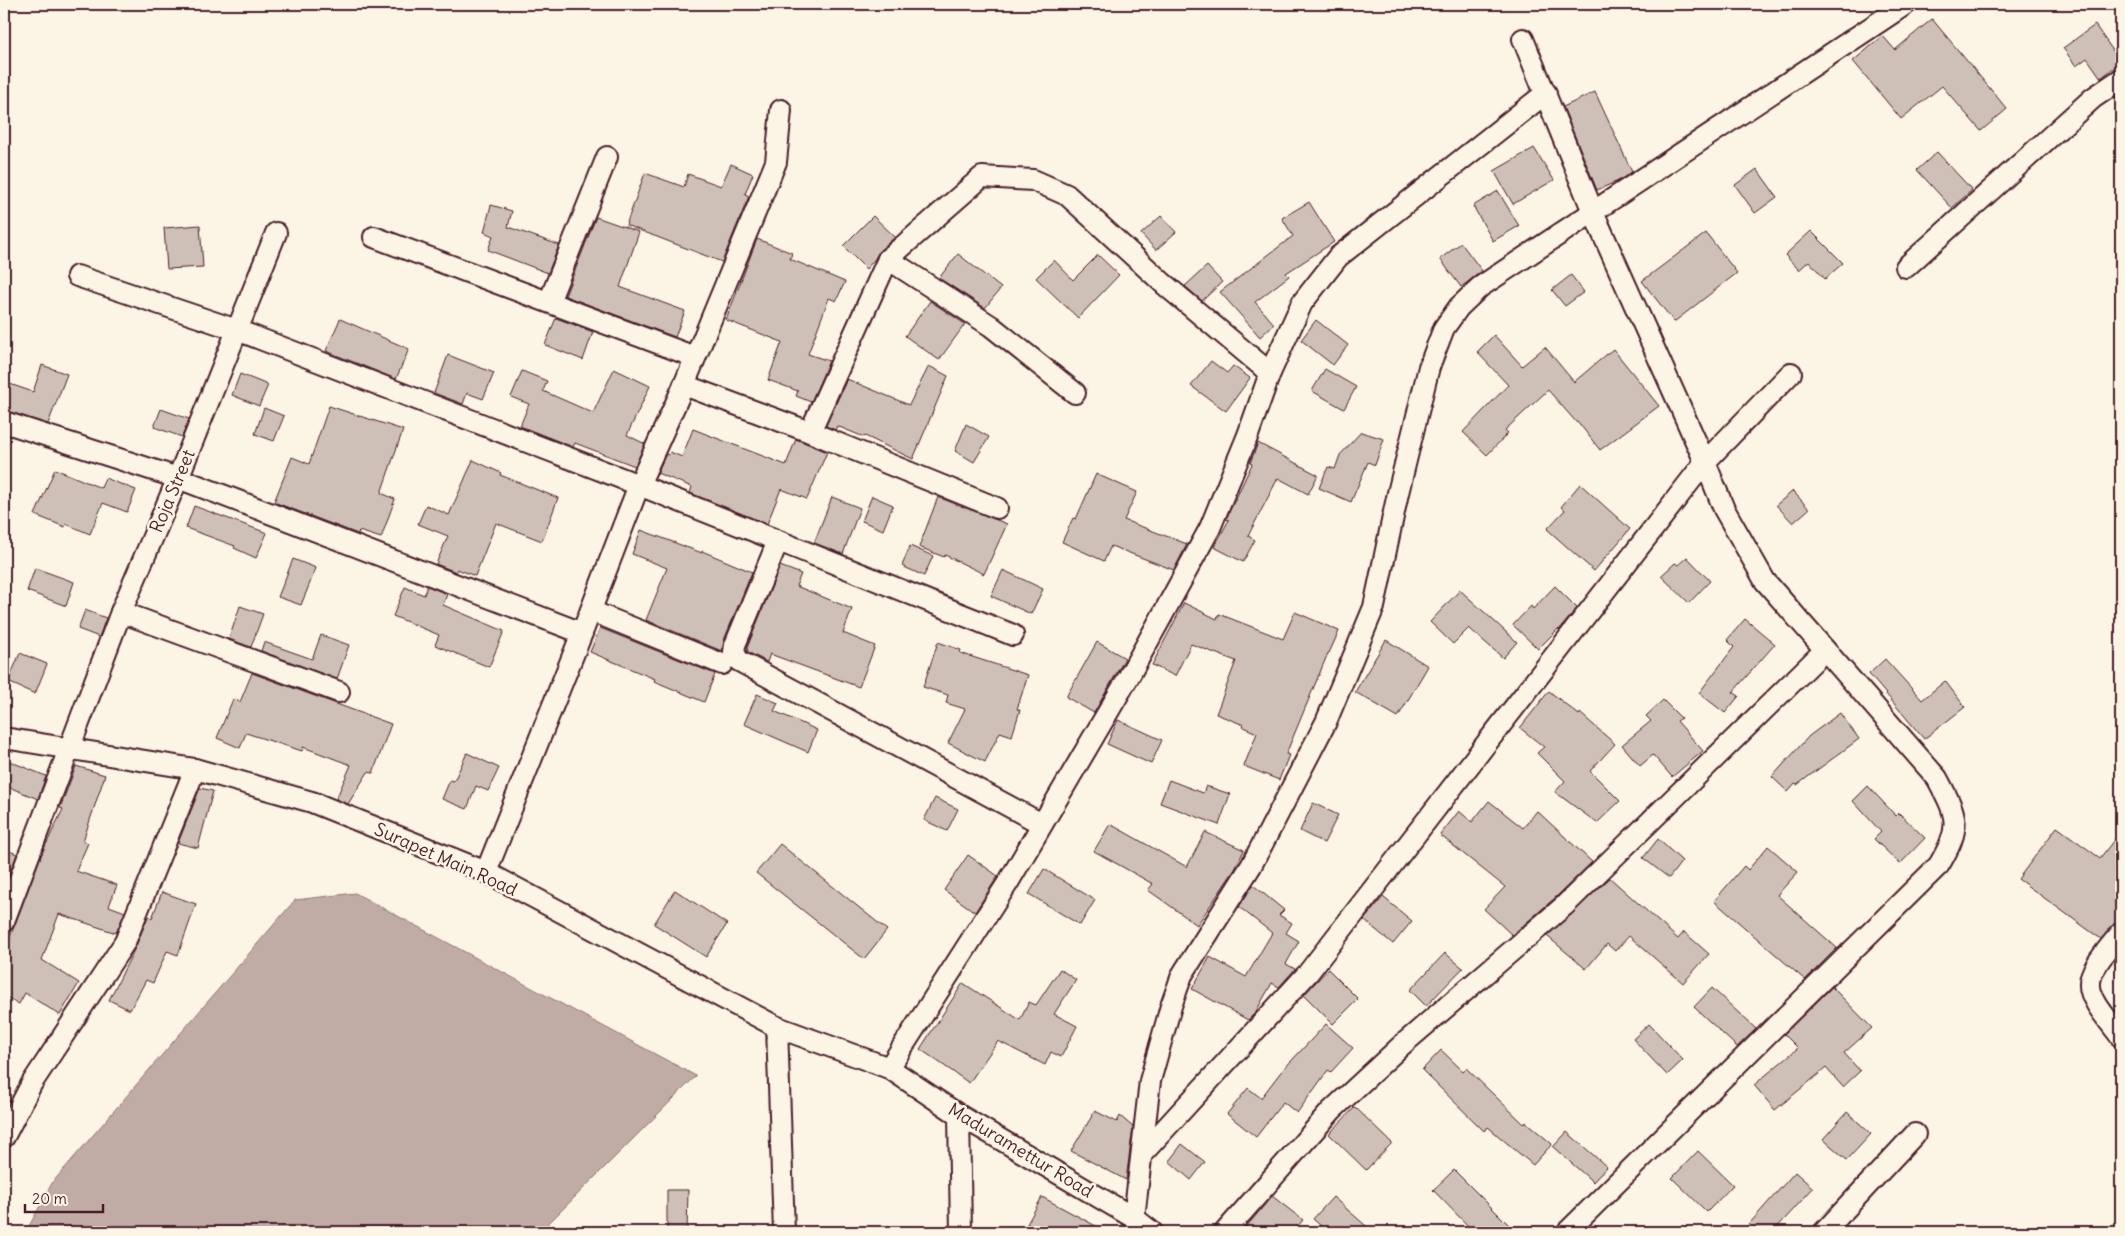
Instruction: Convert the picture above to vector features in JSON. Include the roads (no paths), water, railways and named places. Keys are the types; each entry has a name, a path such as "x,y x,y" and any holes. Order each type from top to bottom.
{"street":[{"path":"1134,1218 1150,1081 1171,1006 1182,975 1251,866 1326,722 1374,607 1398,493 1429,367 1444,328 1459,306 1480,287 1906,4"},
{"path":"1524,39 1593,212 1724,508 1765,582 1937,778 1952,806 1955,824 1953,843 1940,866 1567,1232"},
{"path":"1906,267 2093,98 2121,79"},
{"path":"889,1068 1042,824 1128,678 1210,528 1248,435 1270,373 1302,303 1338,257 1546,93"},
{"path":"486,872 591,611 639,485 684,385 776,162 781,110"},
{"path":"549,302 608,158"},
{"path":"810,432 888,259 982,177 1033,180 1068,195 1164,284 1270,373"},
{"name":"Roja Street","path":"4,922 121,612 178,478 276,233"},
{"path":"374,237 695,357"},
{"path":"888,259 991,326 1075,393"},
{"path":"77,276 237,330 639,485 1013,635"},
{"path":"1142,1154 1308,974 1705,462 1791,373"},
{"path":"684,385 810,432 997,508"},
{"path":"4,422 178,478 582,633"},
{"path":"778,541 735,645 735,656 748,665 1042,824"},
{"path":"591,611 722,664"},
{"path":"121,612 339,692"},
{"path":"1225,1232 1332,1110 1402,1045 1564,906 1825,650"},
{"name":"Surapet Main Road","path":"4,738 195,769 312,802 486,872 777,1027 889,1068"},
{"path":"4,1137 32,1083 125,942 195,769"},
{"path":"2121,933 2092,972 2089,987 2094,1002 2121,1037"},
{"path":"777,1027 784,1232"},
{"name":"Maduramettur Road","path":"889,1068 959,1114 1134,1218 1152,1232"},
{"path":"959,1114 961,1232"},
{"path":"1824,1232 1915,1134"}]}
